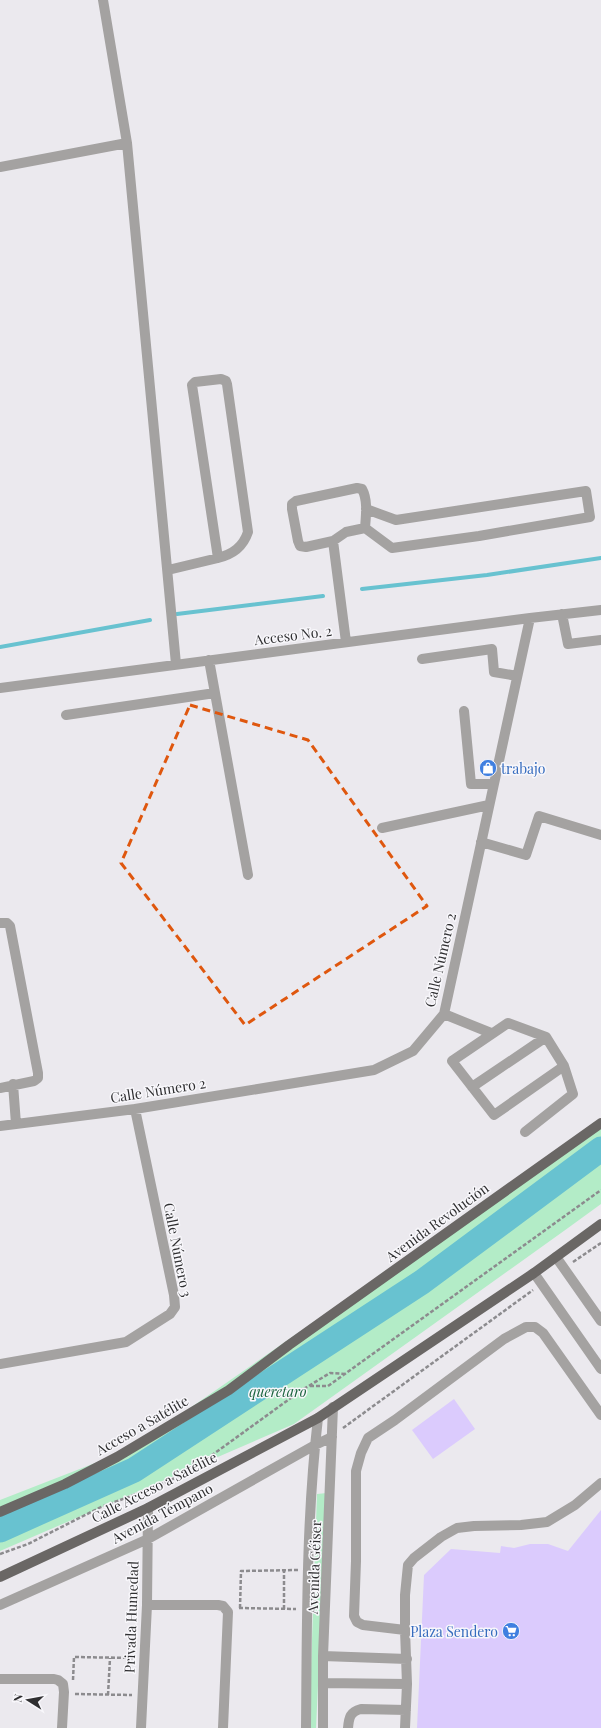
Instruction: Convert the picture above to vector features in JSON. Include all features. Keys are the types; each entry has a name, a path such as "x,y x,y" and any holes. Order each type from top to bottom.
{"main road":[{"name":"Avenida Revolución","path":"289,1345 601,1122"},
{"path":"318,1418 534,1273 601,1224"},
{"name":"Acceso a Satélite","path":"0,1512 65,1484 117,1457 229,1390 289,1345"},
{"name":"Calle Acceso a Satélite","path":"0,1577 148,1508 318,1418"}],"street":[{"path":"103,0 127,143 176,664"},
{"path":"0,167 127,143"},
{"path":"168,570 218,558 230,554 243,544 248,532 227,384 226,381 222,379 195,382 192,385 218,558"},
{"path":"365,528 366,509 362,488 296,501 292,504 294,522 300,546 306,548 333,541 346,532 365,528 392,548 479,536 590,517 586,491 396,520 366,509"},
{"path":"333,541 346,642"},
{"name":"Acceso No. 2","path":"0,688 530,618 601,610"},
{"path":"562,614 568,644 601,640"},
{"name":"Calle Número 2","path":"0,1126 135,1109 374,1070 413,1051 444,1014 530,618"},
{"path":"422,659 492,649 494,672 517,676"},
{"path":"209,660 248,874"},
{"path":"66,715 215,693"},
{"path":"464,710 471,784 494,784"},
{"path":"382,828 489,805"},
{"path":"481,842 526,855 539,816 601,835"},
{"path":"0,923 7,923 10,926 38,1073 38,1078 34,1080 0,1088"},
{"path":"444,1014 491,1033"},
{"path":"525,1132 573,1094 564,1066 546,1037 508,1023 491,1033 452,1061 494,1115 564,1066"},
{"path":"472,1087 546,1037"},
{"path":"13,1084 16,1124"},
{"name":"Calle Número 3","path":"0,1364 126,1342 170,1314 174,1307 174,1295 135,1109"},
{"path":"556,1257 601,1321"},
{"path":"534,1273 601,1369"},
{"path":"405,1630 363,1625 357,1622 354,1616 356,1561 355,1482 357,1466 368,1438 395,1420 504,1339 526,1327 535,1327 540,1329 601,1415"},
{"name":"Avenida Géiser","path":"323,1728 323,1656 336,1434 333,1408"},
{"name":"Avenida Géiser","path":"306,1728 307,1609 315,1445 318,1418"},
{"name":"Avenida Témpano","path":"0,1605 148,1539 336,1434"},
{"path":"405,1728 407,1659 405,1630 408,1565 414,1558 441,1537 457,1528 474,1526 521,1525 547,1522 575,1505 601,1483"},
{"name":"Privada Humedad","path":"141,1728 147,1605 148,1508"},
{"path":"147,1605 223,1606 228,1612 223,1728"},
{"path":"308,1620 326,1621"},
{"path":"323,1656 407,1659"},
{"path":"0,1679 58,1680 63,1684 64,1692 62,1728"},
{"path":"323,1683 407,1684"},
{"path":"348,1728 349,1719 354,1711 361,1709 406,1710"}],"path":[{"path":"310,1386 328,1386 346,1374 601,1190"},
{"path":"565,1268 601,1243"},
{"path":"336,1434 542,1284"},
{"path":"0,1554 28,1544 101,1507 153,1488 190,1471 285,1400 330,1373 346,1374"},
{"path":"240,1608 241,1571 284,1570 284,1609"},
{"path":"223,1606 240,1608 307,1609"},
{"path":"143,1695 73,1694 74,1657 144,1658"},
{"path":"108,1695 110,1658"}],"highlighted area":[{"path":"190,705 308,740 427,906 245,1025 121,863"}],"green space":[{"name":"queretaro","path":"601,1119 601,1204 568,1228 294,1424 0,1551 0,1500 131,1449 543,1163"},
{"path":"327,1493 316,1728 309,1728 317,1494"}],"building":[{"path":"454,1399 475,1429 433,1459 412,1430"},
{"name":"Plaza Sendero","path":"601,1510 601,1728 417,1728 424,1575 451,1549 500,1553 501,1546 514,1548 530,1544 548,1544 568,1551"}],"waterway":[{"path":"362,589 487,575 601,558"},
{"path":"177,614 323,596"},
{"path":"0,647 150,620"},
{"path":"0,1530 134,1470 422,1282 601,1149"}],"place":[{"name":"trabajo","path":"488,768"},
{"name":"Plaza Sendero","path":"511,1631"}]}
